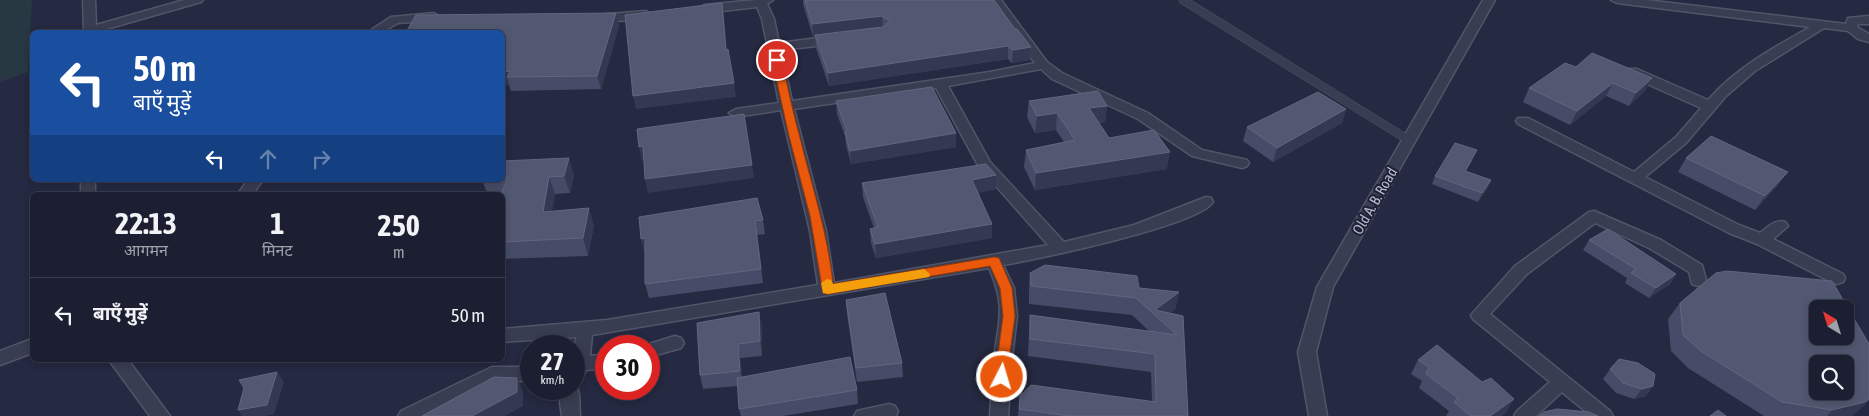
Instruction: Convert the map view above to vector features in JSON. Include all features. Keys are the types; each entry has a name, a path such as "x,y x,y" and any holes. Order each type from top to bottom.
{"street":[{"path":"89,0 90,30"},
{"path":"93,30 197,0"},
{"path":"995,0 1043,66 1058,76 1143,116 1197,152 1242,164"},
{"name":"Old A. B. Road","path":"1318,416 1307,352 1325,287 1489,0"},
{"path":"1617,0 1851,28 1862,36 1869,38"},
{"path":"692,10 764,1 787,107 825,261 828,290"},
{"path":"584,20 659,14"},
{"path":"378,30 395,20 447,18"},
{"path":"1851,28 1852,21 1869,20"},
{"path":"1634,178 1682,140 1721,92 1750,68 1821,24"},
{"path":"774,46 844,39"},
{"path":"736,114 940,84 1043,66"},
{"path":"1628,70 1709,106"},
{"path":"940,84 984,164 1060,248"},
{"path":"1523,121 1734,229 1762,240 1837,278"},
{"path":"246,192 254,182"},
{"path":"505,336 585,329 673,317 994,262 1102,240 1179,216 1206,202"},
{"path":"1604,416 1479,315 1521,270 1594,216 1655,244 1672,254 1696,270 1698,280"},
{"path":"1762,240 1780,226"},
{"path":"994,262 1006,288 1009,316 1003,358 999,416"},
{"path":"660,347 675,343"},
{"path":"0,358 30,347"},
{"path":"120,362 162,416"},
{"path":"407,416 492,374 520,374"},
{"path":"1523,416 1562,382"},
{"path":"570,400 571,416"},
{"path":"863,416 890,411"}],"lane":[{"path":"1183,0 1410,141"}],"shaded area":[{"path":"0,0 32,0 28,72 0,82"}],"building":[{"path":"805,0 994,0 1031,47 1013,50 1008,46 828,73 815,35 883,27 890,21 882,16 812,24"},
{"path":"722,3 726,50 728,49 734,83 633,96 625,15"},
{"path":"616,13 597,76 507,77 510,71 505,72 505,30 407,30 416,15"},
{"path":"1592,53 1652,78 1636,93 1613,83 1577,111 1529,88 1565,63 1576,67"},
{"path":"932,87 956,133 850,151 845,132 847,131 836,101"},
{"path":"1098,91 1107,106 1089,108 1109,138 1154,130 1170,152 1036,173 1026,150 1075,140 1057,113 1037,116 1029,101"},
{"path":"1318,92 1346,109 1277,148 1247,127"},
{"path":"744,114 752,165 645,179 643,146 639,147 637,129"},
{"path":"1711,136 1788,172 1765,196 1686,158"},
{"path":"1455,143 1477,150 1465,171 1491,180 1482,193 1435,176"},
{"path":"569,158 564,176 549,177 543,212 589,208 583,238 505,242 505,192 502,192 508,177 505,178 505,161"},
{"path":"986,164 996,175 972,180 992,224 875,244 870,229 878,227 862,183"},
{"path":"757,198 763,220 755,221 761,269 645,284 645,238 641,239 639,217"},
{"path":"1608,229 1676,274 1656,288 1631,273 1636,269 1589,240"},
{"path":"1045,265 1137,276 1139,288 1179,292 1155,310 1183,316 1188,416 1070,416 1019,409 1020,396 1031,385 1156,402 1155,354 1030,339 1030,315 1177,335 1136,298 1031,286 1030,273"},
{"path":"1727,271 1832,281 1843,300 1809,300 1809,345 1854,345 1854,318 1869,344 1869,399 1865,402 1832,410 1782,402 1701,351 1683,335 1680,303 1716,273"},
{"path":"885,293 902,363 856,368 846,300"},
{"path":"759,312 760,341 738,344 740,371 700,375 697,323"},
{"path":"1437,345 1482,382 1491,378 1514,399 1490,416 1471,416 1454,402 1458,398 1426,374 1429,367 1418,360"},
{"path":"850,357 857,390 739,409 737,378"},
{"path":"1619,359 1638,363 1655,374 1653,386 1642,389 1623,383 1610,369"},
{"path":"277,372 267,405 238,410 244,388 239,380"},
{"path":"494,377 517,378 517,392 472,416 422,416"},
{"path":"1557,409 1589,412 1598,416 1539,416 1544,412"},
{"path":"1718,410 1726,416 1710,416"}],"slow traffic":[{"path":"827,283 828,290 924,274"}],"route":[{"path":"777,60 825,261 828,290 994,262 1006,288 1009,316 1002,377"}]}
